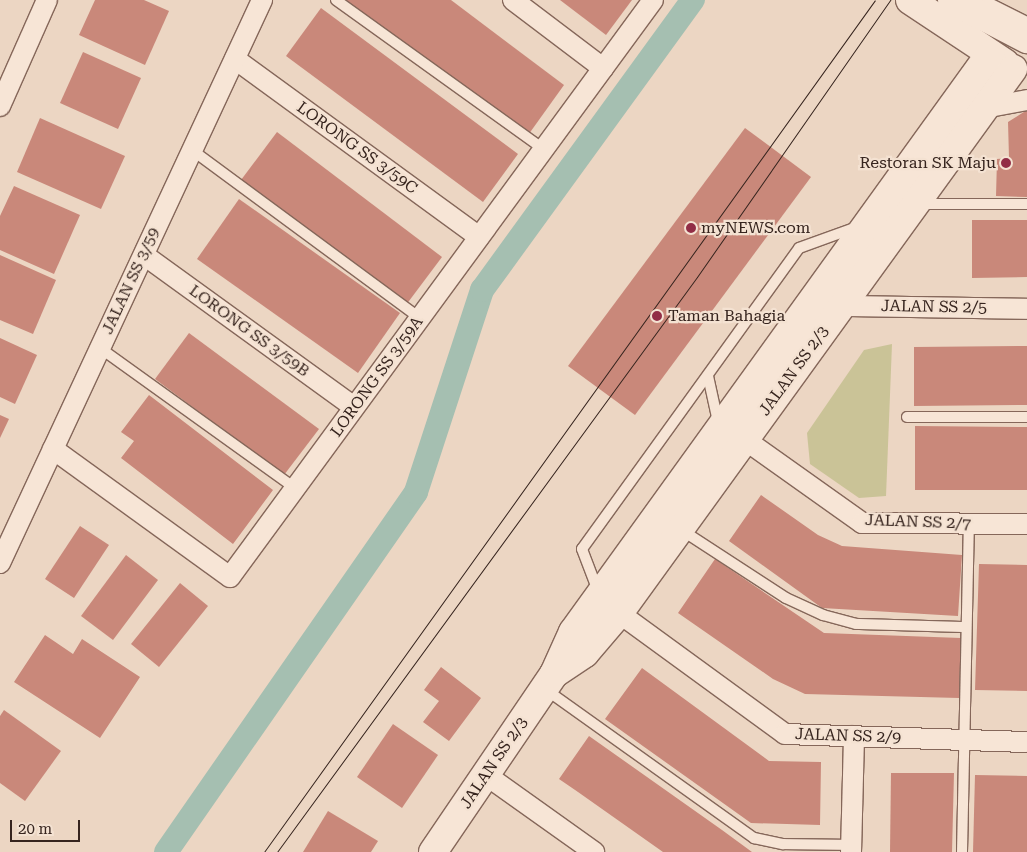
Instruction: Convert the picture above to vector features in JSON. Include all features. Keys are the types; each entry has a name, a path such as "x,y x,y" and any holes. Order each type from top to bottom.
{"main road":[{"path":"910,0 1015,55"},
{"path":"970,4 1015,55"},
{"name":"JALAN SS 2/3","path":"609,604 680,528 732,433 842,306 913,204 984,108 1015,55"},
{"name":"JALAN SS 2/3","path":"433,852 549,681 585,653 609,604 732,433 867,223 1015,55"}],"street":[{"path":"0,106 47,0"},
{"name":"JALAN SS 3/59","path":"0,563 262,0"},
{"path":"513,0 603,68"},
{"name":"LORONG SS 3/59A","path":"53,449 230,577 653,0"},
{"name":"LORONG SS 3/59C","path":"235,59 479,237"},
{"path":"984,108 1027,100"},
{"name":"LORONG SS 3/59B","path":"144,255 354,407"},
{"name":"JALAN SS 2/5","path":"842,306 1027,309"},
{"name":"JALAN SS 2/7","path":"732,433 862,523 1027,524"},
{"name":"JALAN SS 2/9","path":"609,604 785,734 1027,742"},
{"path":"851,849 854,736"},
{"path":"486,775 594,852"}],"lane":[{"path":"336,0 543,150"},
{"path":"970,4 1027,22"},
{"path":"192,150 420,318"},
{"path":"913,204 1027,204"},
{"path":"609,604 582,550 799,248 867,223"},
{"path":"100,348 295,488"},
{"path":"708,376 732,433"},
{"path":"907,417 1027,417"},
{"path":"962,852 969,524"},
{"path":"680,528 786,598 822,615 856,624 966,627"},
{"path":"549,681 754,838 783,844 851,849"}],"shaded area":[{"path":"892,344 886,496 859,498 810,464 807,433 864,350"}],"building":[{"path":"95,0 144,0 169,11 145,65 79,35"},
{"path":"343,0 451,0 564,85 526,138"},
{"path":"560,0 632,0 606,35"},
{"path":"321,8 518,154 483,202 286,56"},
{"path":"83,52 141,78 118,129 60,103"},
{"path":"1027,110 1027,197 996,196 997,159 1009,158 1008,122"},
{"path":"40,118 125,156 101,209 17,172"},
{"name":"Taman Bahagia","path":"745,128 811,177 635,415 568,366"},
{"path":"277,132 442,257 406,305 241,180"},
{"path":"14,186 80,215 54,274 0,250 0,216"},
{"path":"239,199 400,313 358,373 197,259"},
{"path":"972,220 1027,220 1027,277 972,278"},
{"path":"0,255 56,280 33,334 0,320"},
{"path":"189,333 319,429 284,475 155,379"},
{"path":"0,338 37,355 15,404 0,397"},
{"path":"1027,346 1027,405 914,406 914,347"},
{"path":"149,395 273,490 233,544 121,458 134,441 121,432"},
{"path":"0,415 9,419 0,438"},
{"path":"915,426 1027,427 1027,490 915,490"},
{"path":"761,495 818,535 842,546 962,555 958,616 822,608 729,541"},
{"path":"80,526 109,545 74,598 45,579"},
{"path":"126,555 158,580 113,640 81,616"},
{"path":"715,559 824,633 961,638 959,698 805,694 773,679 678,613"},
{"path":"979,564 1027,565 1027,691 975,690"},
{"path":"180,583 208,606 159,667 131,644"},
{"path":"45,635 73,654 82,639 140,677 100,738 14,682"},
{"path":"441,667 481,698 449,741 423,722 439,701 424,690"},
{"path":"642,668 769,761 821,762 820,825 751,823 605,719"},
{"path":"4,710 61,751 25,801 0,783 0,716"},
{"path":"393,724 438,755 402,808 357,777"},
{"path":"589,736 752,852 663,852 559,779"},
{"path":"891,773 954,773 952,852 890,852"},
{"path":"975,775 1027,776 1027,852 973,852"},
{"path":"328,811 378,841 371,852 303,852"}],"waterway":[{"path":"166,852 416,492 482,290 693,0"}],"tram line":[{"path":"264,852 875,0"},
{"path":"277,852 697,277 890,0"}],"place":[{"name":"Restoran SK Maju","path":"1006,163"},
{"name":"myNEWS.com","path":"691,228"},
{"name":"Taman Bahagia","path":"657,316"}]}
